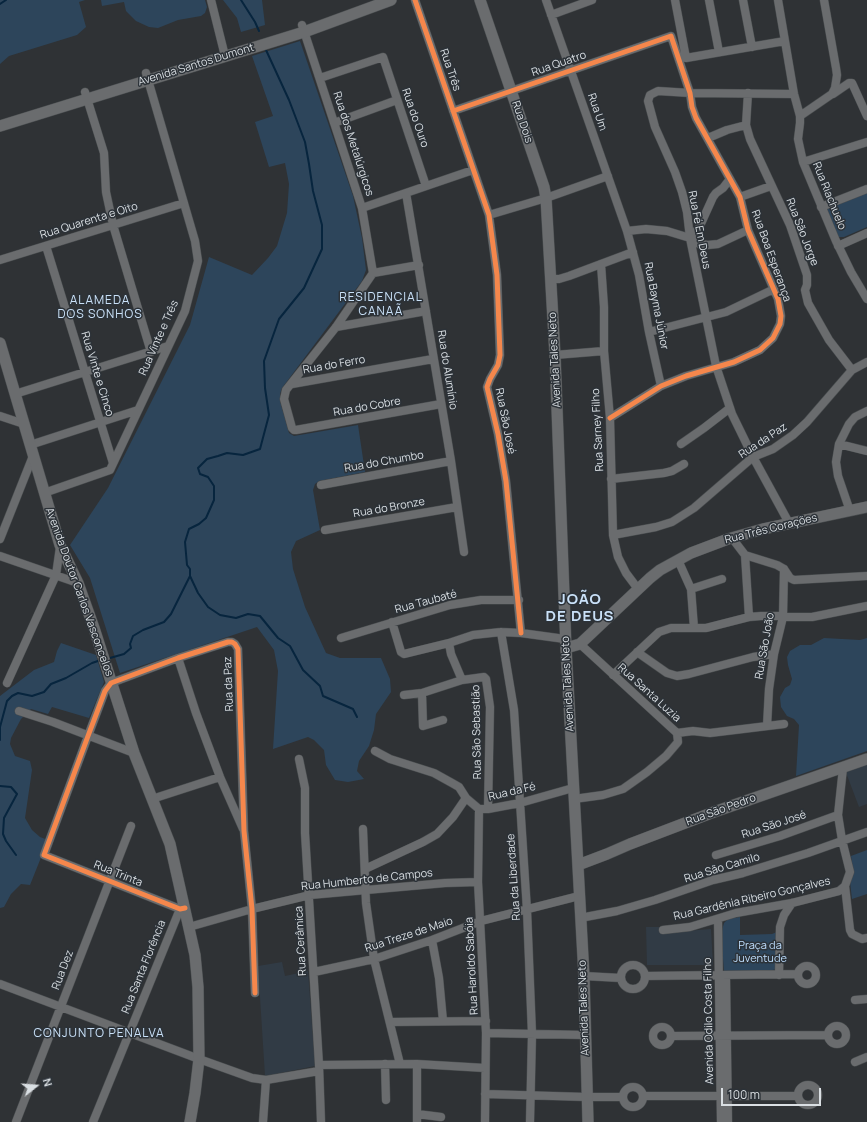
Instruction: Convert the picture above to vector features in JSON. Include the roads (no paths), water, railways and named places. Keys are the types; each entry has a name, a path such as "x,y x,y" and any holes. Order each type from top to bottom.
{"main road":[{"name":"Avenida Santos Dumont","path":"303,29 372,0"},
{"name":"Avenida Santos Dumont","path":"0,119 86,95 303,29 391,0"},
{"name":"Rua Dois","path":"480,0 544,187 546,198"},
{"name":"Avenida Santos Dumont","path":"0,126 86,95"},
{"name":"Avenida Tales Neto","path":"546,198 555,355 566,644 584,976 588,1122"},
{"name":"Avenida Doutor Carlos Vasconcelos","path":"0,343 60,545 78,583 134,753 169,839 182,909 189,927 195,955 198,987 199,1059 190,1122"},
{"name":"Rua Três Corações","path":"566,644 580,644 660,570 691,553 732,538 789,523 867,507"},
{"name":"Rua São Pedro","path":"578,864 714,812 867,759"}],"street":[{"path":"210,0 224,52"},
{"name":"Rua Três","path":"414,0 489,216"},
{"name":"Rua Um","path":"546,0 627,231"},
{"path":"551,15 592,0"},
{"path":"676,0 686,58 785,41"},
{"path":"709,0 719,52"},
{"path":"743,0 752,47"},
{"name":"Rua Riachuelo","path":"778,0 794,94 800,116 798,139 803,162 838,246 867,300"},
{"path":"824,0 837,75 835,88 832,94"},
{"name":"Rua dos Metalúrgicos","path":"303,29 362,208 373,273"},
{"name":"Rua Quatro","path":"453,111 671,36"},
{"name":"Rua Boa Esperança","path":"610,418 661,386 716,366 734,362 760,350 773,338 780,324 780,307 774,289 748,230 740,197 696,118 692,107 690,93 671,36"},
{"name":"Rua do Ouro","path":"320,78 383,57 426,186"},
{"name":"Rua Vinte e Três","path":"113,464 185,311 198,261 195,241 147,76"},
{"path":"800,116 849,83 852,83 867,116"},
{"name":"Rua Fé Em Deus","path":"690,93 658,91 650,95 648,101 655,127 675,172 682,192 687,212 690,238 705,318 716,366 730,408 753,457 789,523"},
{"path":"690,93 794,94"},
{"name":"Rua São Jorge","path":"748,93 746,125 750,139 790,225 805,270 807,279 805,290 808,303 830,340 852,370"},
{"path":"86,95 104,153 106,192 113,225 151,352"},
{"path":"334,123 397,100"},
{"path":"708,138 727,130 746,125"},
{"path":"803,162 867,142"},
{"path":"362,208 473,170"},
{"path":"489,216 608,176"},
{"path":"690,238 699,228 716,192 723,188 730,178"},
{"path":"740,197 771,186"},
{"path":"821,207 867,189"},
{"name":"Rua do Alumínio","path":"406,193 451,461 464,552"},
{"name":"Rua Quarenta e Oito","path":"0,260 184,203"},
{"name":"Rua São José","path":"489,216 497,275 500,355 498,365 487,387 498,434 506,481 519,600 521,633"},
{"path":"627,231 658,230 690,238 699,244 713,245 748,230"},
{"name":"Rua Bayma Júnior","path":"627,231 640,275 649,332 661,386"},
{"path":"838,246 867,233"},
{"name":"Rua Vinte e Cinco","path":"46,246 113,464"},
{"path":"551,279 559,279 569,276 633,252"},
{"name":"Rua Sarney Filho","path":"601,264 604,307 604,351 610,418 613,535 618,557 626,573 638,589"},
{"path":"292,384 336,327 373,273 419,265"},
{"path":"649,332 726,312 774,289"},
{"path":"336,327 426,311"},
{"path":"15,394 168,346"},
{"path":"555,355 604,351"},
{"name":"Rua do Ferro","path":"296,430 292,428 284,399 286,390 292,384 433,359"},
{"name":"Rua da Paz","path":"613,535 656,527 672,522 694,508 753,457 773,449 793,435 807,422 852,370 867,362"},
{"name":"Rua do Cobre","path":"296,430 441,404"},
{"path":"681,444 730,408"},
{"path":"30,445 138,410"},
{"path":"850,510 838,476 836,462 839,444 849,424 855,417 867,411"},
{"path":"0,416 24,424"},
{"path":"839,444 867,451"},
{"path":"0,539 33,456"},
{"name":"Rua do Chumbo","path":"321,485 451,461"},
{"path":"44,493 110,470 113,464"},
{"path":"611,479 664,473 672,471 684,464"},
{"name":"Rua do Bronze","path":"325,530 457,507"},
{"path":"732,538 745,555 749,617"},
{"path":"7,683 56,575 60,545"},
{"path":"745,555 772,563 784,569 790,578 794,580 867,576"},
{"path":"0,556 78,583"},
{"path":"678,560 691,589 694,628"},
{"name":"Rua São João","path":"767,726 769,689 774,654 783,617 784,569"},
{"path":"691,589 722,579"},
{"name":"Rua Taubaté","path":"341,638 450,605 481,600 519,600"},
{"path":"613,675 659,632 665,629 706,628 749,617 771,615 783,617 812,617 867,606"},
{"path":"392,622 401,652 406,654 474,635 501,632 521,633 566,644"},
{"name":"Rua da Liberdade","path":"501,632 514,710 527,910 532,1034 530,1122"},
{"name":"Rua da Paz","path":"111,683 178,658 228,642 235,644 238,649 244,831 252,909 255,993"},
{"path":"404,695 422,693 462,680 451,654 449,643"},
{"name":"Rua Santa Luzia","path":"580,644 677,733 693,731 710,733 784,724"},
{"path":"638,652 667,673 677,676 753,657 774,654"},
{"path":"178,658 220,777 235,815 244,831"},
{"name":"Rua São Sebastião","path":"462,680 484,677 486,679 490,707 488,809"},
{"path":"88,736 105,691 111,683"},
{"path":"422,693 423,726 443,720"},
{"path":"19,711 53,722 134,753"},
{"name":"Rua da Fé","path":"375,751 390,759 434,773 459,787 466,798 479,810 574,793 603,795 623,789 666,756 678,742 677,733"},
{"name":"Rua Trinta","path":"88,736 44,855 109,882 182,909"},
{"name":"Rua Cerâmica","path":"299,759 305,788 305,833 310,895 321,1122"},
{"path":"842,768 838,815 842,840 850,872 845,886 850,930 852,934 862,939 867,938"},
{"path":"152,799 220,777"},
{"path":"365,869 416,846 437,834 453,817 466,798"},
{"name":"Rua Haroldo Sabóia","path":"479,810 478,882 482,921 486,1021 485,1122"},
{"name":"Rua São José","path":"716,855 780,836 838,815"},
{"name":"Rua Dez","path":"16,1122 131,826"},
{"path":"363,828 365,891 374,959 400,1064"},
{"name":"Rua São Camilo","path":"580,918 617,911 656,900 713,880 743,874 867,832"},
{"name":"Rua Humberto de Campos","path":"189,927 252,909 310,895 432,884 478,882"},
{"name":"Rua Gardênia Ribeiro Gonçalves","path":"663,930 690,927 736,914 839,892 845,886"},
{"name":"Rua Treze de Maio","path":"314,972 374,959 432,940 482,921 579,896"},
{"path":"781,920 786,910 792,903"},
{"path":"778,905 780,908 781,920 779,975"},
{"name":"Rua Santa Florência","path":"93,1122 129,1032 182,909"},
{"name":"Avenida Odilo Costa Filho","path":"718,919 723,976 724,1036 724,1095 721,1122"},
{"path":"432,940 439,978 443,1021"},
{"path":"633,965 640,967 645,976 643,984 636,989 628,988 622,982 622,974 626,968 633,965"},
{"path":"645,976 798,974"},
{"path":"584,976 622,978"},
{"path":"0,984 252,1078 266,1080 319,1068 386,1064 417,1064 485,1068"},
{"path":"855,1000 867,999"},
{"path":"390,1022 486,1021"},
{"path":"486,1033 586,1035"},
{"path":"672,1036 827,1035"},
{"path":"855,1062 867,1057"},
{"path":"386,1064 386,1100"},
{"path":"417,1064 417,1118 441,1118"},
{"path":"262,1122 266,1080"},
{"path":"623,1097 626,1090 633,1087 639,1090 643,1096"},
{"path":"485,1094 623,1097"},
{"name":"Avenida Odilo Costa Filho","path":"724,1095 728,1122"},
{"path":"623,1097 627,1104 635,1107 640,1104 643,1096"},
{"path":"643,1096 798,1096"}],"waterway":[{"path":"0,4 6,0"},
{"path":"241,0 259,31"},
{"path":"110,658 124,654 131,648 130,644 133,636 143,630 164,622 171,614 190,576 190,569 187,565 185,542 189,529 199,524 206,518 214,500 214,486 208,477 200,474 198,468 207,459 227,453 243,455 260,449 269,415 265,388 264,361 279,319 304,288 322,249 322,225 313,191 305,142 289,100 266,50"},
{"path":"190,576 198,593 208,607 220,615 236,618 248,614 260,616 278,638 290,646 303,670 320,686 323,696 353,709 357,717"},
{"path":"0,740 0,727 7,701 12,696 18,693 32,696 44,692 51,684 66,678 98,661"},
{"path":"0,786 11,787 17,794 4,818 3,834 16,855"}],"district":[{"name":"RESIDENCIAL CANAÃ","path":"381,305"},
{"name":"ALAMEDA DOS SONHOS","path":"100,308"},
{"name":"JOÃO DE DEUS","path":"580,608"},
{"name":"CONJUNTO PENALVA","path":"99,1034"}],"park label":[{"name":"Praça da Juventude","path":"760,952"}]}
